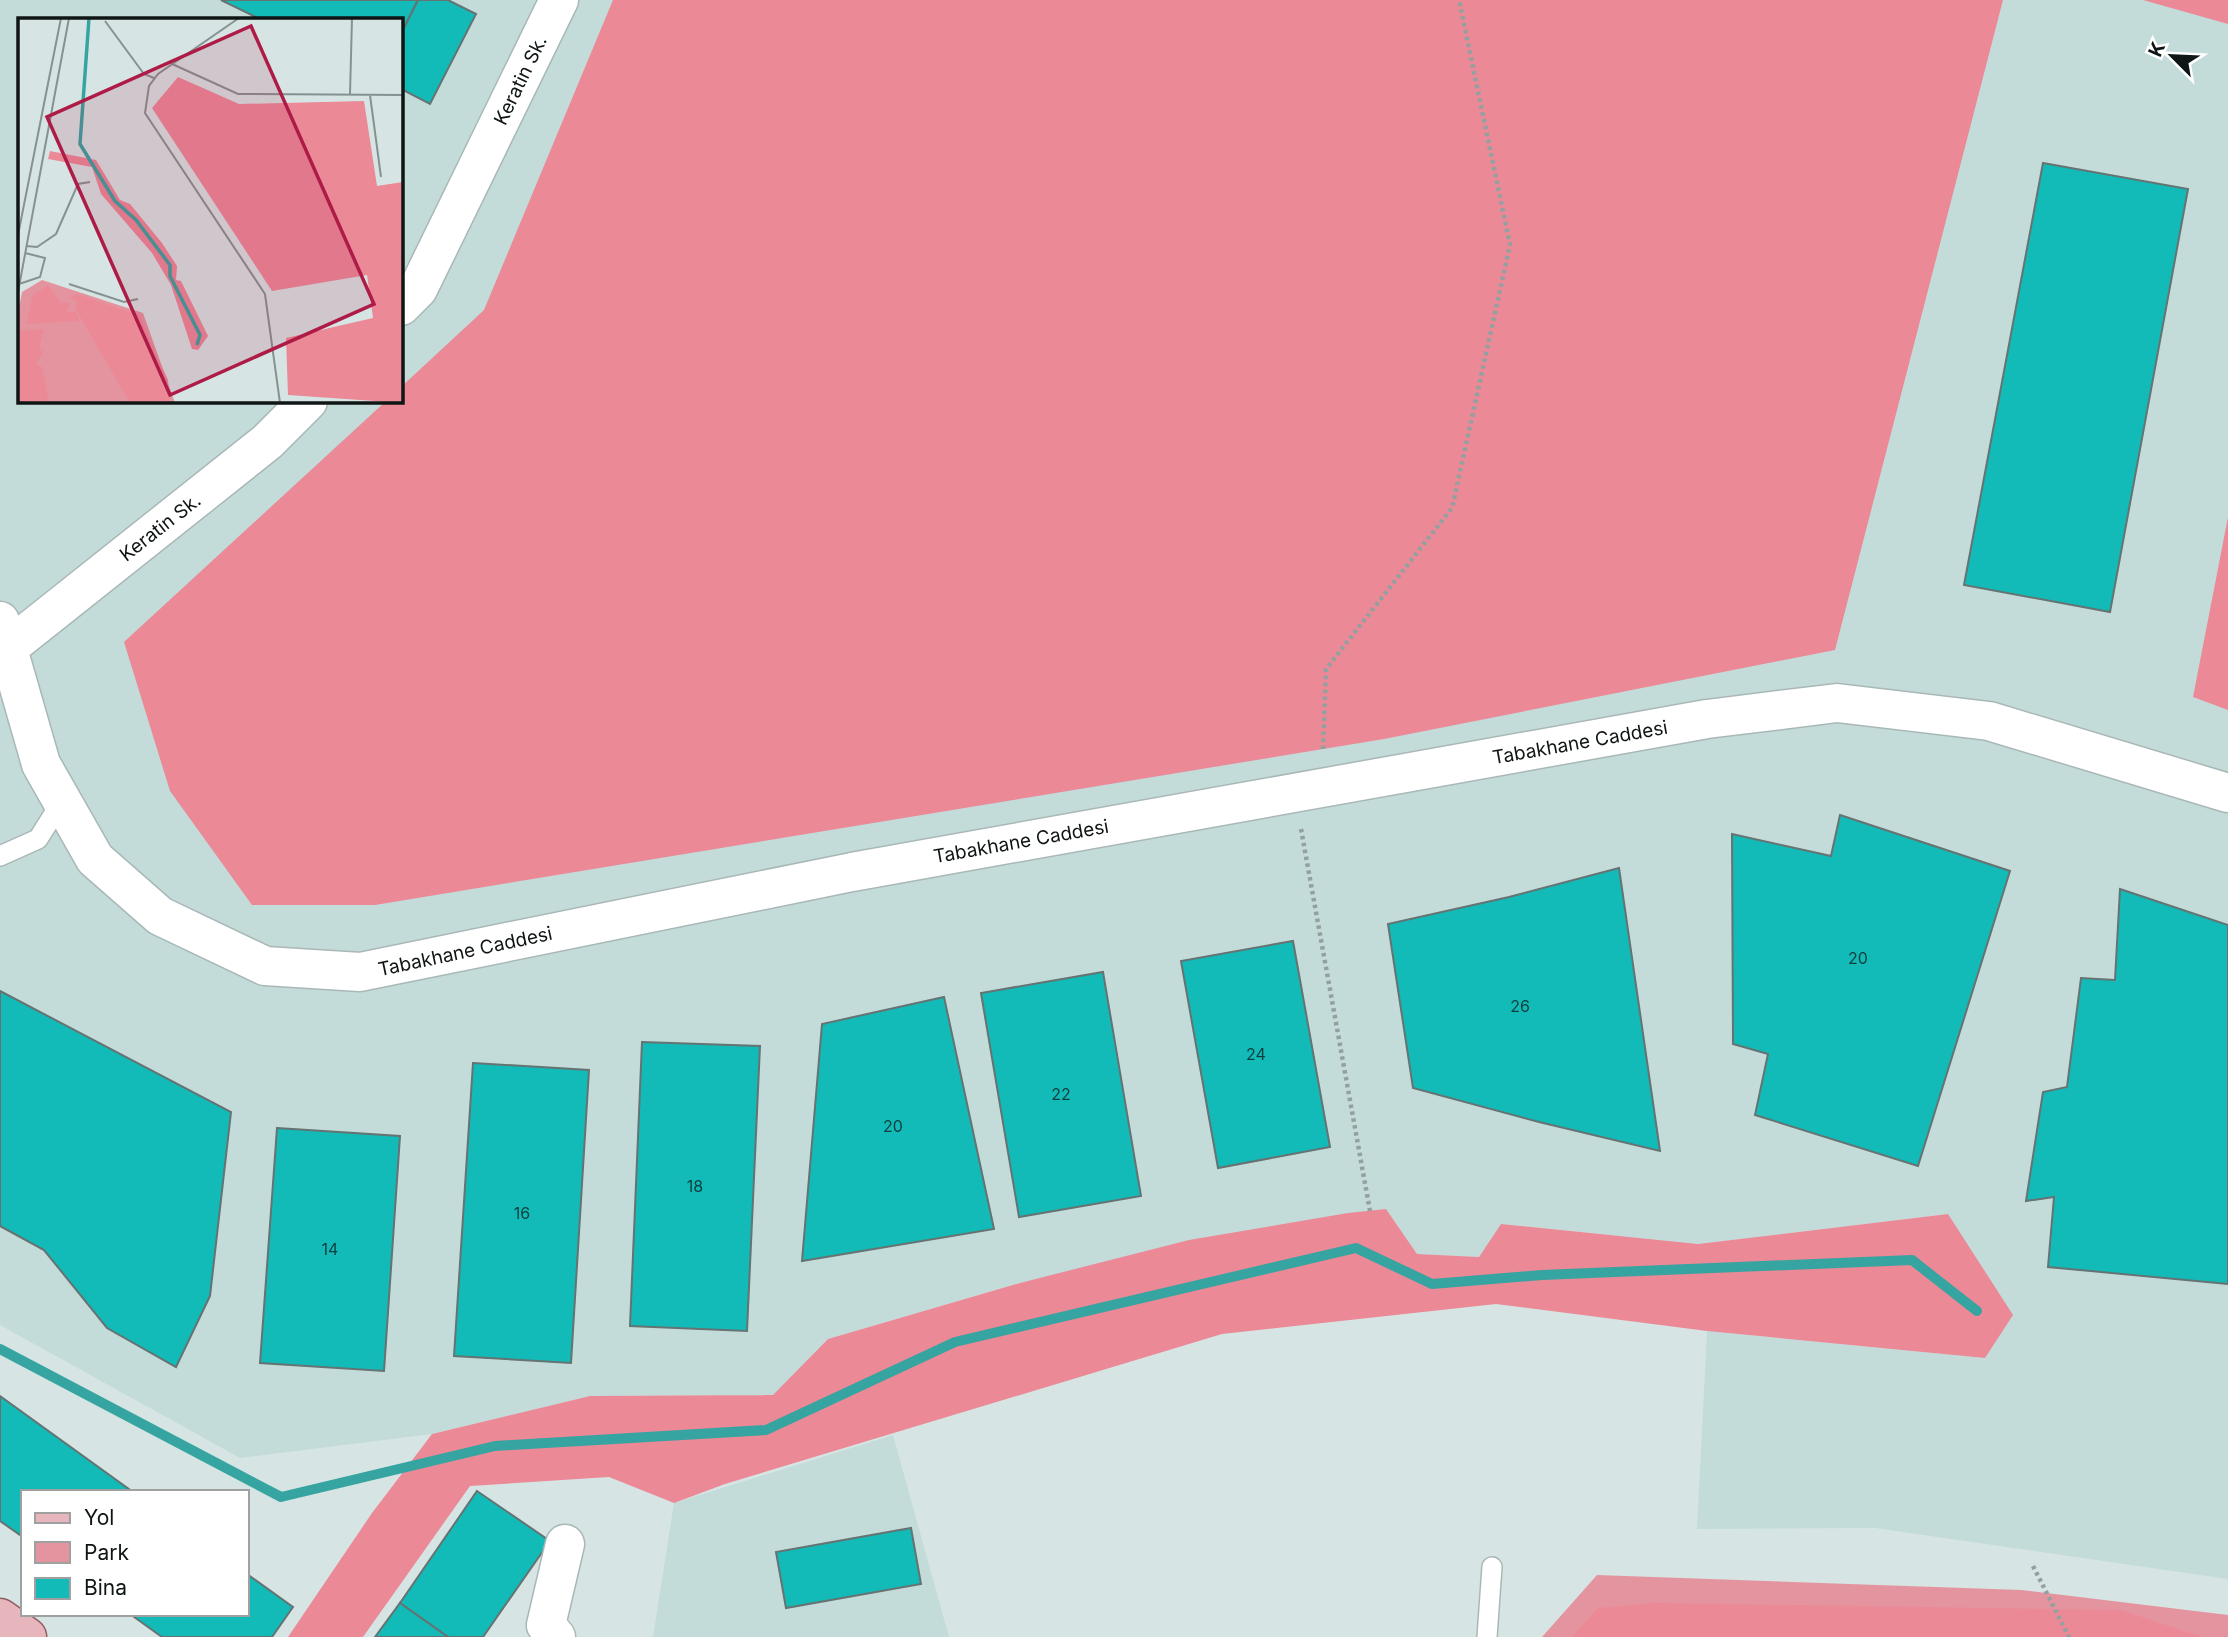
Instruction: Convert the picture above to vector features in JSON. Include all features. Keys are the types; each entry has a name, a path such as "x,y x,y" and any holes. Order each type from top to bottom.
{"main road":[{"path":"0,1618 27,1637"}],"street":[{"name":"Keratin Sk.","path":"402,305 418,289 559,0"},
{"name":"Keratin Sk.","path":"4,634 267,442 307,402"},
{"name":"Tabakhane Caddesi","path":"4,634 41,764 94,859 160,916 265,966 360,972 852,872 1707,719 1837,703 1989,721 2228,793"},
{"path":"556,1637 546,1625 565,1544"}],"lane":[{"path":"0,856 38,839 62,801"},
{"path":"1487,1637 1492,1567"}],"path":[{"path":"1370,1211 1308,790 1326,669 1452,508 1510,245 1459,0"},
{"path":"2033,1566 2069,1637"}],"shaded area":[{"path":"0,0 2228,0 2228,1579 1875,1528 1697,1529 1707,1331 1985,1358 1948,1214 1698,1244 1501,1224 1479,1257 1417,1254 1386,1209 1020,1283 828,1339 774,1395 590,1396 432,1434 240,1458 0,1325"},
{"path":"613,0 2003,0 1835,650 1384,739 375,905 252,905 170,791 124,642 385,402 402,402 402,386 484,310"},
{"path":"2143,0 2228,0 2228,24"},
{"path":"2228,517 2228,710 2193,697"},
{"path":"1386,1209 1417,1254 1479,1257 1501,1224 1698,1244 1948,1214 2013,1315 1985,1358 1707,1331 1496,1304 1222,1334 725,1484 674,1503 609,1477 470,1486 363,1637 288,1637 372,1513 432,1434 590,1396 773,1395 828,1339 1020,1283 1189,1240"},
{"path":"893,1435 949,1637 653,1637 674,1503"},
{"path":"1654,1603 2121,1610 2202,1637 1572,1637 1598,1608"}],"green space":[{"path":"1597,1575 2021,1590 2228,1615 2228,1637 1542,1637"}],"building":[{"path":"221,0 418,0 402,32 402,18 258,18"},
{"path":"418,0 448,0 476,14 430,104 402,90 402,32"},
{"path":"2043,163 2188,189 2110,612 1964,585"},
{"path":"1840,815 2010,871 1918,1166 1755,1115 1768,1054 1733,1044 1732,834 1831,856"},
{"path":"1619,868 1660,1151 1413,1088 1388,924 1509,897"},
{"path":"2120,889 2228,925 2228,1284 2048,1267 2054,1197 2026,1201 2043,1092 2067,1087 2081,978 2115,980"},
{"path":"1293,941 1330,1147 1218,1168 1181,961"},
{"path":"1103,972 1141,1196 1019,1217 981,993"},
{"path":"0,991 231,1112 210,1296 176,1367 107,1328 44,1250 0,1226"},
{"path":"944,997 994,1229 802,1261 822,1024"},
{"path":"642,1042 760,1046 747,1331 630,1326"},
{"path":"473,1063 589,1070 571,1363 454,1356"},
{"path":"277,1128 400,1136 384,1371 260,1363"},
{"path":"0,1396 130,1490 21,1490 21,1536 0,1521"},
{"path":"477,1491 550,1541 483,1637 448,1637 400,1603"},
{"path":"911,1528 921,1584 786,1608 776,1552"},
{"path":"248,1575 293,1607 272,1637 162,1637 133,1616 248,1616"},
{"path":"400,1603 448,1637 375,1637"}],"waterway":[{"path":"0,1349 281,1497 495,1446 766,1430 955,1342 1356,1248 1432,1284 1542,1275 1912,1260 1977,1311"}]}
